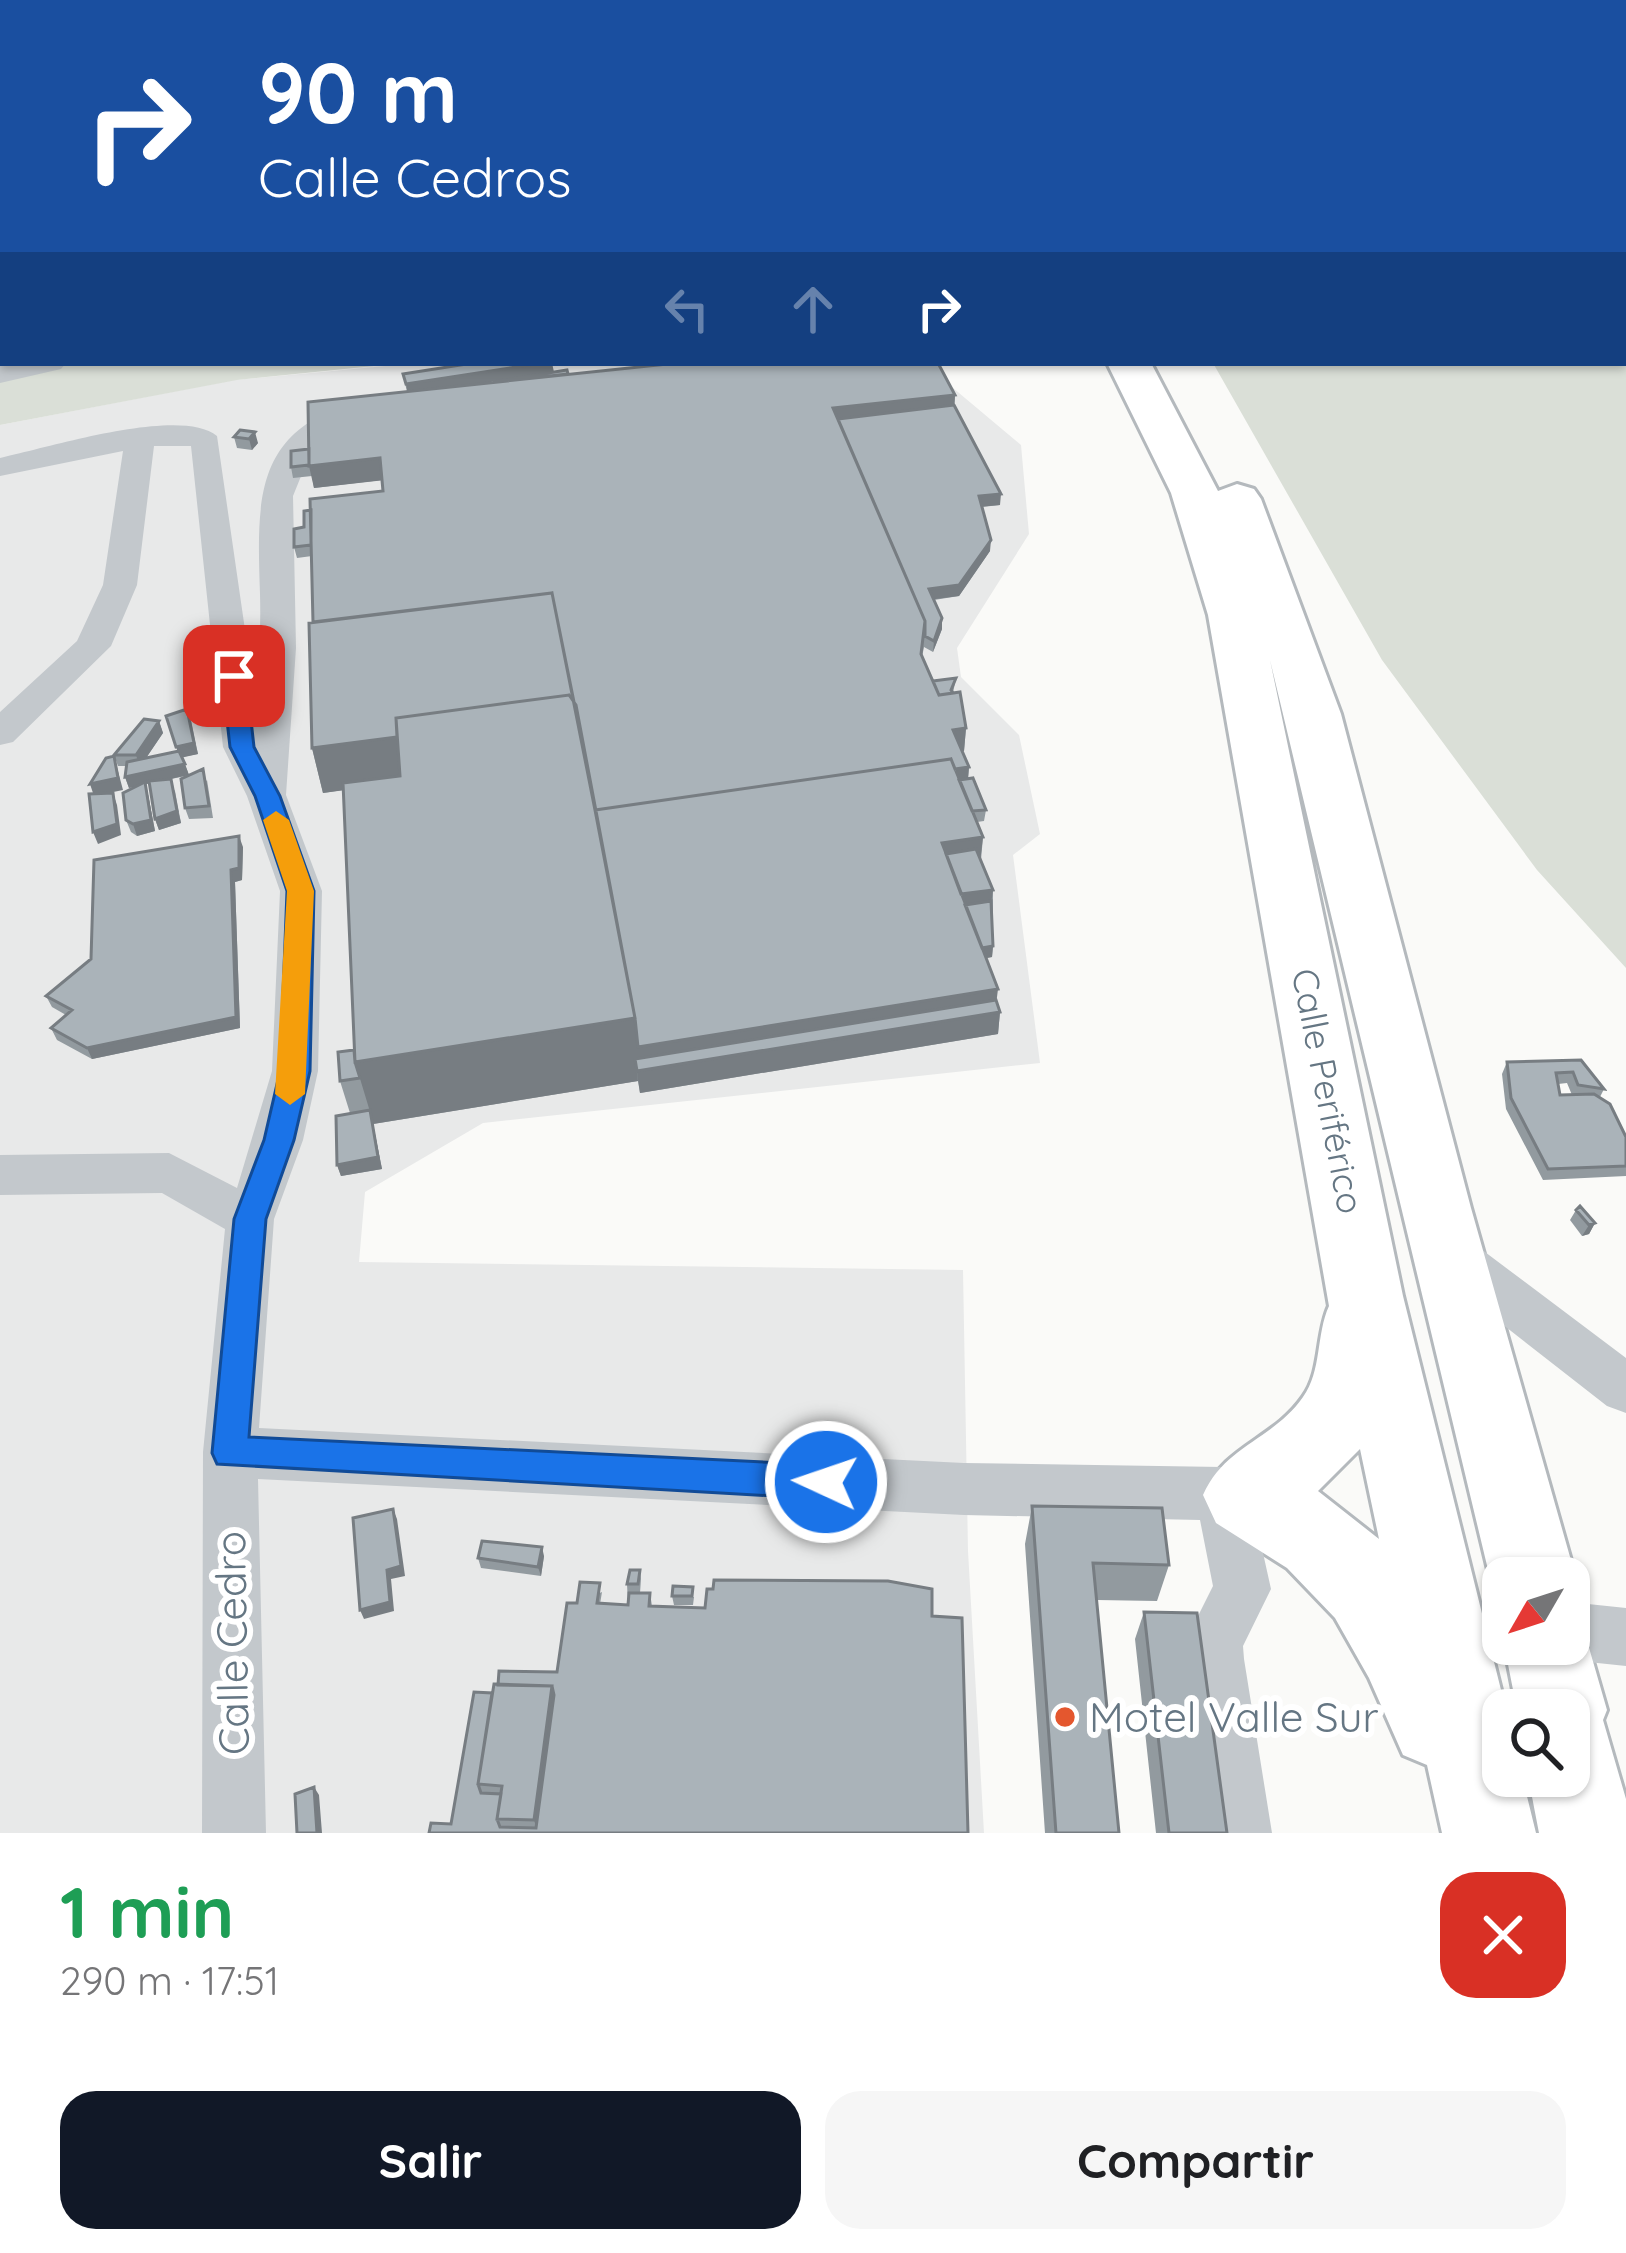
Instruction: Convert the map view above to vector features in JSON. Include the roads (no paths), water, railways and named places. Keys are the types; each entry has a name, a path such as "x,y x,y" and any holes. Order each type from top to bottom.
{"highway":[{"name":"Calle Periférico","path":"1131,366 1195,493 1234,615 1365,1296 1488,1833"},
{"name":"Calle Periférico","path":"1168,366 1261,553 1301,670 1430,1195 1450,1254 1527,1557"},
{"path":"1233,1494 1318,1446 1338,1416 1356,1363 1365,1296"},
{"path":"1233,1494 1305,1526 1366,1582 1488,1833"},
{"path":"1579,1797 1586,1833"}],"street":[{"path":"0,374 37,366"},
{"path":"267,796 278,627 272,512 288,458 311,429 339,416 386,406"},
{"name":"Calle Cedro","path":"140,438 194,434 206,443 242,747 267,796 301,891 295,1071 279,1140 250,1219 230,1453 234,1833"},
{"path":"0,467 140,438 121,585 93,646 0,733"},
{"path":"0,1175 169,1173 250,1219"},
{"path":"1450,1254 1626,1389"},
{"path":"230,1453 964,1489 1233,1494 1242,1588 1214,1642 1214,1659 1240,1833"},
{"path":"1590,1633 1626,1637"}],"place":[{"name":"Motel Valle Sur","path":"1065,1717"}]}
